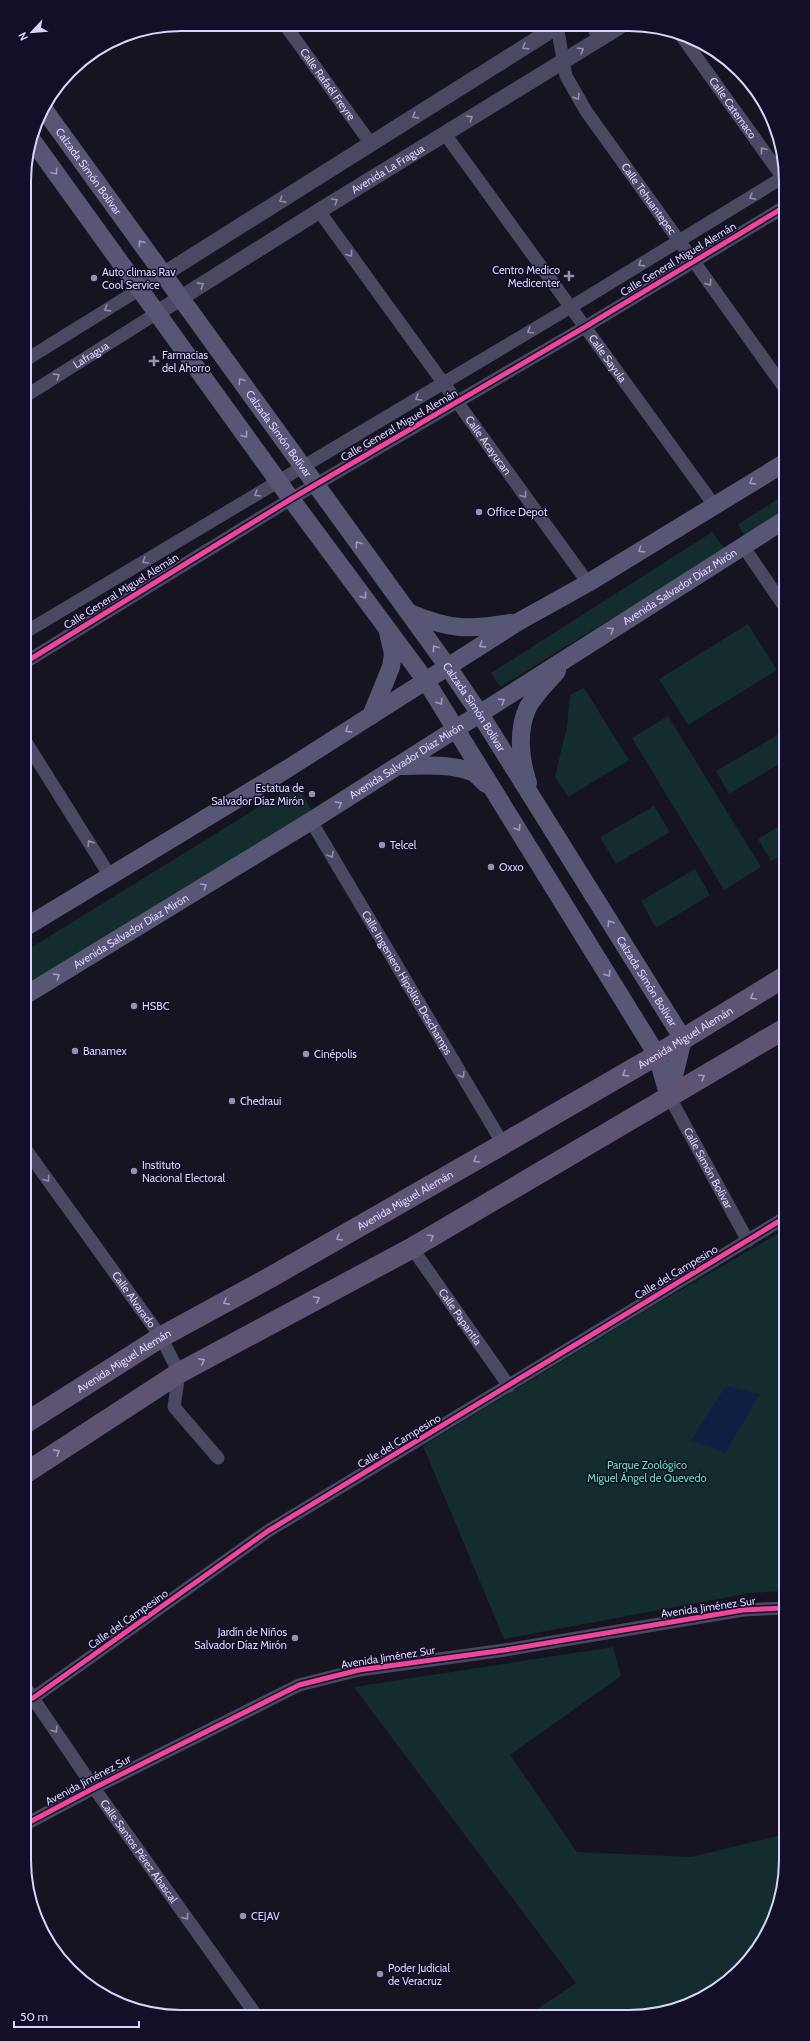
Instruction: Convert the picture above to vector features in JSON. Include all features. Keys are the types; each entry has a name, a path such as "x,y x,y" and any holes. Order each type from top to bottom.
{"main road":[{"name":"Calzada Simón Bolívar","path":"47,113 448,667 480,714 683,1039 668,1096"},
{"path":"35,145 291,499 426,681 657,1055 668,1096"},
{"path":"31,924 287,770 518,622 588,583 779,466"},
{"name":"Avenida Salvador Díaz Mirón","path":"31,992 399,766 779,523"},
{"path":"409,613 434,623 466,629 518,622"},
{"path":"371,716 391,667 393,654 387,627"},
{"path":"535,802 524,772 521,726 529,706 567,658"},
{"path":"399,766 458,768 474,772 497,794"},
{"name":"Avenida Miguel Alemán","path":"31,1414 161,1337 271,1277 504,1144 657,1055 779,980"},
{"path":"31,1469 179,1373 412,1248 779,1032"}],"street":[{"name":"Calle Rafaél Freyre","path":"289,31 371,144"},
{"path":"31,357 552,31"},
{"name":"Calle Tehuantepec","path":"558,31 562,62 571,87 586,111 779,380"},
{"name":"Avenida La Fragua","path":"156,313 319,210 562,62 596,33"},
{"name":"Calle Catemaco","path":"685,42 779,171"},
{"name":"Calle Sayula","path":"445,134 714,505"},
{"name":"Calle General Miguel Alemán","path":"31,629 571,307 678,241 779,182"},
{"name":"Calle Acayucan","path":"319,210 588,583"},
{"name":"Calle General Miguel Alemán","path":"31,659 291,499 585,327 779,210"},
{"name":"Lafragua","path":"31,393 156,313"},
{"path":"743,546 779,599"},
{"path":"31,750 110,876"},
{"name":"Calle Ingeniero Hipólito Deschamps","path":"311,821 504,1144"},
{"name":"Calle Simón Bolívar","path":"668,1096 748,1240"},
{"name":"Calle Alvarado","path":"31,1158 161,1337 179,1373"},
{"name":"Calle del Campesino","path":"33,1698 268,1531 779,1221"},
{"name":"Calle Papantla","path":"412,1248 509,1386"},
{"path":"179,1373 174,1407 218,1458"},
{"name":"Avenida Jiménez Sur","path":"31,1821 293,1688 332,1676 359,1670 504,1650 743,1610 779,1608"},
{"name":"Calle Santos Pérez Abascal","path":"31,1695 94,1788 252,2010"}],"green space":[{"path":"779,498 779,517 745,537 738,524"},
{"path":"712,532 725,549 500,687 491,673"},
{"path":"748,624 777,670 688,725 659,679"},
{"path":"584,688 629,760 568,797 555,777 567,726 570,695"},
{"path":"668,716 761,867 724,890 632,738"},
{"path":"779,734 779,764 729,794 716,771"},
{"path":"296,784 312,811 31,981 31,948"},
{"path":"654,806 670,832 616,864 600,837"},
{"path":"779,826 779,856 771,861 758,839"},
{"path":"695,869 710,895 656,928 641,901"},
{"name":"Parque Zoológico Miguel Ángel de Quevedo","path":"779,1233 779,1591 750,1593 504,1639 423,1446 643,1312"},
{"path":"613,1647 621,1676 510,1755 577,1852 691,1857 779,1836 779,1870 774,1899 764,1927 754,1944 728,1973 713,1985 687,1999 668,2005 639,2010 536,2010 576,1983 354,1687"}],"water":[{"path":"726,1386 760,1394 725,1453 691,1440"}],"cycle path":[{"path":"31,659 291,499 585,327 779,210"},
{"path":"33,1698 268,1531 779,1221"},
{"path":"31,1821 299,1685 359,1670 505,1650 743,1610 779,1608"}],"place":[{"name":"Centro Medico Medicenter","path":"569,276"},
{"name":"Auto climas Rav Cool Service","path":"94,278"},
{"name":"Farmacias del Ahorro","path":"154,361"},
{"name":"Office Depot","path":"479,512"},
{"name":"Estatua de Salvador Díaz Mirón","path":"312,794"},
{"name":"Telcel","path":"382,845"},
{"name":"Oxxo","path":"491,867"},
{"name":"HSBC","path":"134,1006"},
{"name":"Banamex","path":"75,1051"},
{"name":"Cinépolis","path":"306,1054"},
{"name":"Chedraui","path":"232,1101"},
{"name":"Instituto Nacional Electoral","path":"134,1171"},
{"name":"Jardín de Niños Salvador Díaz Mirón","path":"295,1638"},
{"name":"CEJAV","path":"243,1916"},
{"name":"Poder Judicial de Veracruz","path":"380,1974"}]}
